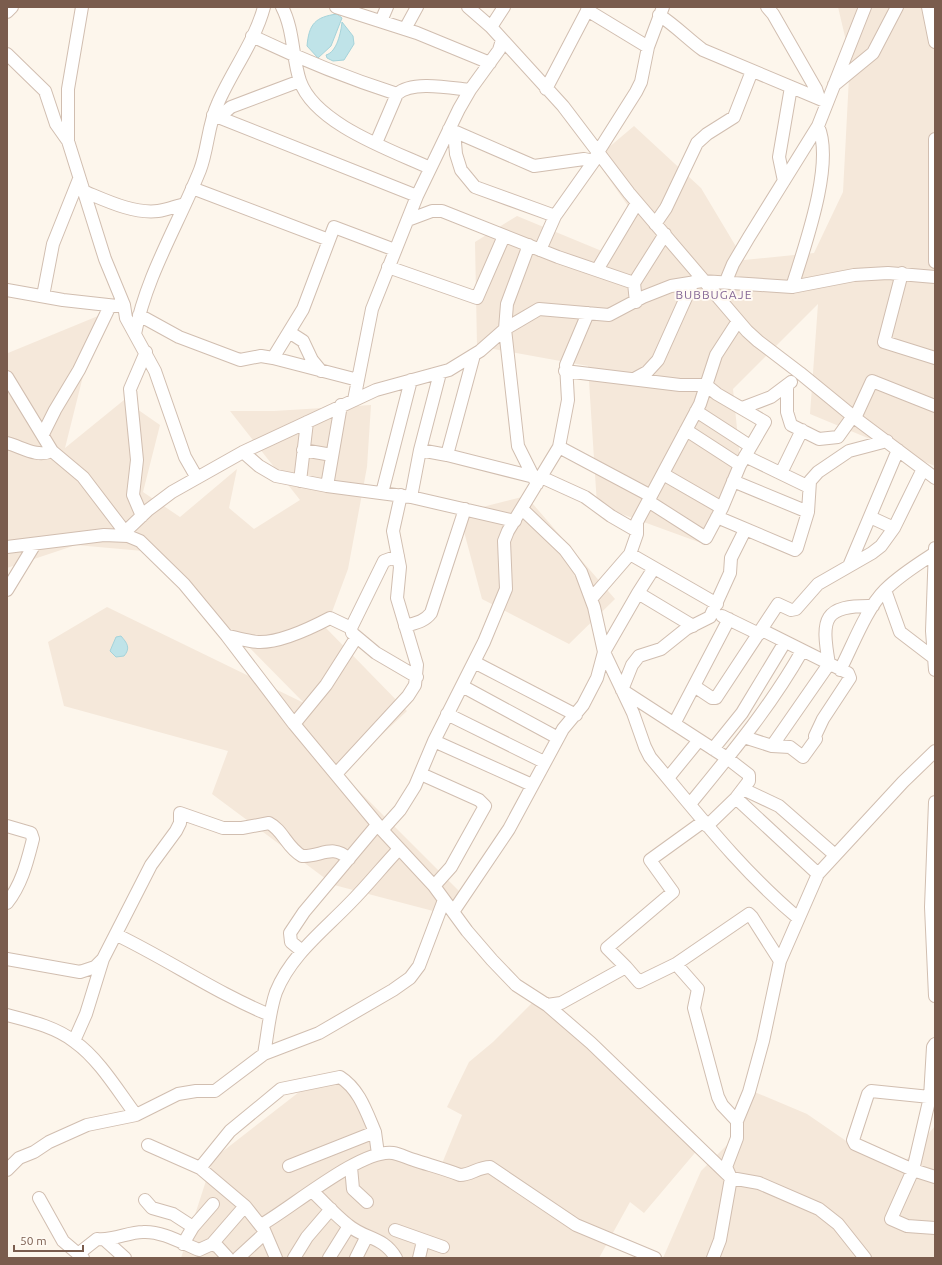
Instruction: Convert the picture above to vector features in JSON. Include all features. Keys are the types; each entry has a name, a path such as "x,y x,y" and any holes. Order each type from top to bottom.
{"street":[{"path":"7,12 12,7"},
{"path":"82,7 68,89 68,141 106,259 118,306 146,352 155,371 185,457 197,478"},
{"path":"135,334 139,315 155,269 192,188 202,163 216,116 264,7"},
{"path":"282,7 286,17 300,81 314,104 344,128 430,168"},
{"path":"336,7 405,29 490,63"},
{"path":"381,21 387,7"},
{"path":"405,29 417,7"},
{"path":"468,7 491,27 563,106 596,157 664,234 698,281 758,342 935,478"},
{"path":"491,27 504,7"},
{"path":"767,7 773,14 823,100"},
{"path":"834,85 865,7"},
{"path":"726,281 733,264 818,126 823,100 834,85 873,52 897,7"},
{"path":"928,7 935,42"},
{"path":"546,89 588,9 648,47"},
{"path":"537,479 518,446 505,329 507,304 534,247 596,157 636,92 641,82 648,47 661,11 687,38 703,50 823,100"},
{"path":"252,36 295,56 364,84 397,94"},
{"path":"354,400 372,309 417,196 430,168 452,130 470,90 499,50 502,40"},
{"path":"8,59 45,91 56,124 68,141"},
{"path":"655,224 666,208 696,143 707,134 734,117 752,71"},
{"path":"216,116 231,107 300,81"},
{"path":"376,143 397,94 406,89 422,87 470,90"},
{"path":"784,181 779,157 791,87"},
{"path":"216,116 417,196"},
{"path":"792,287 817,206 824,142 818,126"},
{"path":"452,130 534,166 596,157"},
{"path":"452,130 456,154 461,170 474,187 556,216"},
{"path":"935,139 935,262"},
{"path":"43,296 53,244 79,179"},
{"path":"192,188 329,240"},
{"path":"83,191 127,208 157,212 185,204"},
{"path":"598,270 638,203"},
{"path":"408,220 432,211 442,211 504,236 634,283"},
{"path":"273,358 306,303 335,227 395,250"},
{"path":"636,302 634,283 664,234"},
{"path":"388,267 477,298 504,236"},
{"path":"902,273 884,342 935,358"},
{"path":"7,547 122,533 172,492 243,452 376,390 449,370 474,356 505,329 539,309 609,314 671,286 698,281 726,281 792,287 854,275 902,273 935,277"},
{"path":"636,378 647,372 658,360 698,281"},
{"path":"7,290 118,306"},
{"path":"43,434 54,410 79,370 109,308 118,306"},
{"path":"302,951 291,942 290,933 304,912 349,859 400,810 421,774 434,741 474,662 506,589 504,541 537,479 558,447 568,400 565,371 566,365 588,313"},
{"path":"139,315 179,337 240,360 261,356 273,358 358,380"},
{"path":"591,599 630,554 637,531 637,522 696,411 716,355 738,321"},
{"path":"289,332 303,341 312,360 321,371"},
{"path":"142,516 133,495 137,460 130,389 146,352"},
{"path":"447,455 474,356"},
{"path":"558,447 650,498 704,538 719,513 745,456 766,424 717,394 706,385 680,385 636,378 565,371"},
{"path":"336,774 408,696 417,677 417,665 397,598 400,575 393,531 406,496 420,450 440,373"},
{"path":"742,408 771,397 800,373"},
{"path":"7,377 52,451 83,477 122,533 140,541 184,584 227,636 294,724 380,828 434,886 467,931 516,985 547,1005 617,1068 731,1178 759,1183 819,1209 838,1224 865,1258"},
{"path":"382,493 411,380"},
{"path":"787,385 788,420 791,425 819,439 834,439 840,434 854,417 872,381 935,406"},
{"path":"327,486 341,405"},
{"path":"696,411 745,456"},
{"path":"300,481 307,422"},
{"path":"686,430 809,486"},
{"path":"781,473 802,430"},
{"path":"663,474 745,530 795,550 797,548 808,512 810,481 818,472 849,452 887,442"},
{"path":"7,443 38,454 46,454 52,451"},
{"path":"303,450 332,455"},
{"path":"420,450 447,455 537,479 585,497 611,516 637,531"},
{"path":"849,566 898,450"},
{"path":"243,452 259,466 276,476 327,486 406,496 515,521"},
{"path":"694,686 712,698 716,698 778,604 791,610 796,609 818,584 872,553 881,546 894,528 923,469"},
{"path":"733,481 808,512"},
{"path":"406,626 420,622 427,618 431,613 465,509"},
{"path":"522,509 565,550 581,572 591,599 604,652 633,713 645,747 668,778 750,875 798,918"},
{"path":"870,516 894,528"},
{"path":"622,690 632,665 639,656 661,649 686,629 710,617 716,608 730,573 731,558 745,530"},
{"path":"7,590 35,544"},
{"path":"935,548 932,631 935,670"},
{"path":"772,746 834,667 885,590 911,569 935,553"},
{"path":"630,554 716,608 729,619 785,642 848,673 850,678 823,719 814,736 816,739 803,757 790,747 772,746 744,737"},
{"path":"294,724 326,685 354,633 384,561 398,556"},
{"path":"453,912 509,829 563,728 576,715 593,688 604,652 654,568"},
{"path":"885,590 900,632 934,658"},
{"path":"638,593 693,626"},
{"path":"834,667 826,649 828,619 833,612 839,608 873,606"},
{"path":"227,636 260,642 276,639 314,627 330,618 354,633 376,653 417,677"},
{"path":"674,724 729,619"},
{"path":"713,749 742,713 785,642"},
{"path":"690,804 744,737 787,677 802,651"},
{"path":"474,662 576,715"},
{"path":"462,686 558,738"},
{"path":"622,690 727,758 749,775 750,781 740,793 706,824 650,860 673,892 607,948 639,982 676,964 749,914 780,961"},
{"path":"447,714 544,762"},
{"path":"668,778 699,740"},
{"path":"434,741 532,785"},
{"path":"713,1258 720,1240 731,1178 726,1167 737,1138 737,1121 749,1092 763,1041 780,961 798,918 818,874 903,782 935,751"},
{"path":"421,774 479,800 485,806 451,866 434,886"},
{"path":"740,793 779,806 835,855"},
{"path":"740,793 818,874"},
{"path":"935,802 931,907 935,996"},
{"path":"74,1041 86,1014 103,959 117,935 151,865 176,831 180,822 180,813 223,828 242,828 269,823 280,832 291,848 302,856 335,851 340,852 349,859"},
{"path":"7,826 31,833 33,839 24,874 17,889 7,903"},
{"path":"264,1054 270,1015 276,992 286,972 302,951 349,904 399,849"},
{"path":"7,1170 19,1158 34,1152 49,1142 87,1125 136,1115 178,1094 196,1091 215,1091 264,1054 319,1032 393,990 410,978 419,966 444,900"},
{"path":"117,935 154,953 244,1004 270,1015"},
{"path":"7,959 80,972 94,967 103,959"},
{"path":"676,964 698,989 694,1008 718,1097 722,1106 737,1121"},
{"path":"547,1005 561,1003 626,967"},
{"path":"7,1015 42,1025 74,1041 88,1052 136,1115"},
{"path":"935,1044 933,1047 930,1097 913,1170 891,1219 907,1226 935,1228"},
{"path":"200,1168 230,1131 281,1089 340,1077 348,1082 362,1100 375,1132 378,1154"},
{"path":"930,1097 871,1091 868,1094 853,1140 855,1144 913,1170 935,1177"},
{"path":"289,1166 375,1132"},
{"path":"148,1145 200,1168 245,1206 263,1229 276,1258"},
{"path":"238,1258 273,1218 312,1191 351,1167 378,1154 393,1153 460,1174 468,1175 481,1167 490,1167 576,1225 655,1258"},
{"path":"351,1167 353,1190 367,1202"},
{"path":"312,1191 348,1226 383,1242 390,1248 396,1258"},
{"path":"39,1198 64,1241 80,1256 98,1239 106,1240 143,1232 161,1234 183,1244 191,1253 212,1244 245,1206"},
{"path":"145,1200 152,1208 173,1214 193,1227"},
{"path":"183,1244 193,1227 213,1204"},
{"path":"294,1258 307,1237 331,1209"},
{"path":"329,1258 348,1226"},
{"path":"395,1230 443,1247"},
{"path":"356,1258 367,1236"},
{"path":"106,1240 125,1258"},
{"path":"419,1258 423,1241"},
{"path":"212,1244 218,1247 228,1258"}],"shaded area":[{"path":"838,7 935,7 935,466 810,414 818,304 733,389 742,478 704,544 597,505 588,366 477,346 475,242 517,216 609,254 633,213 595,159 634,126 701,188 744,260 814,253 843,192 850,58"},
{"path":"98,316 65,448 124,400 160,425 143,492 180,517 237,469 229,508 254,529 300,500 230,411 274,411 371,405 367,467 348,569 326,628 407,711 341,773 462,894 437,912 334,885 212,794 228,751 64,706 48,642 107,607 304,703 240,638 143,551 76,545 7,568 8,353"},
{"path":"526,496 615,599 569,644 482,599 459,513"},
{"path":"535,1000 699,1148 644,1213 630,1202 599,1258 181,1258 213,1159 312,1082 355,1085 379,1145 441,1166 462,1115 447,1107 469,1062 493,1042"},
{"path":"750,1090 807,1114 852,1145 902,1165 935,1126 935,1258 663,1258 701,1171 735,1137"}],"water":[{"path":"337,14 342,18 331,46 318,58 307,46 309,32 314,23 318,20 329,15"},
{"path":"342,22 353,36 354,44 344,60 333,61 327,58 326,55 336,46"},
{"path":"121,636 128,648 124,656 116,657 110,651 116,637"}],"district":[{"name":"BUBBUGAJE","path":"714,294"}]}
